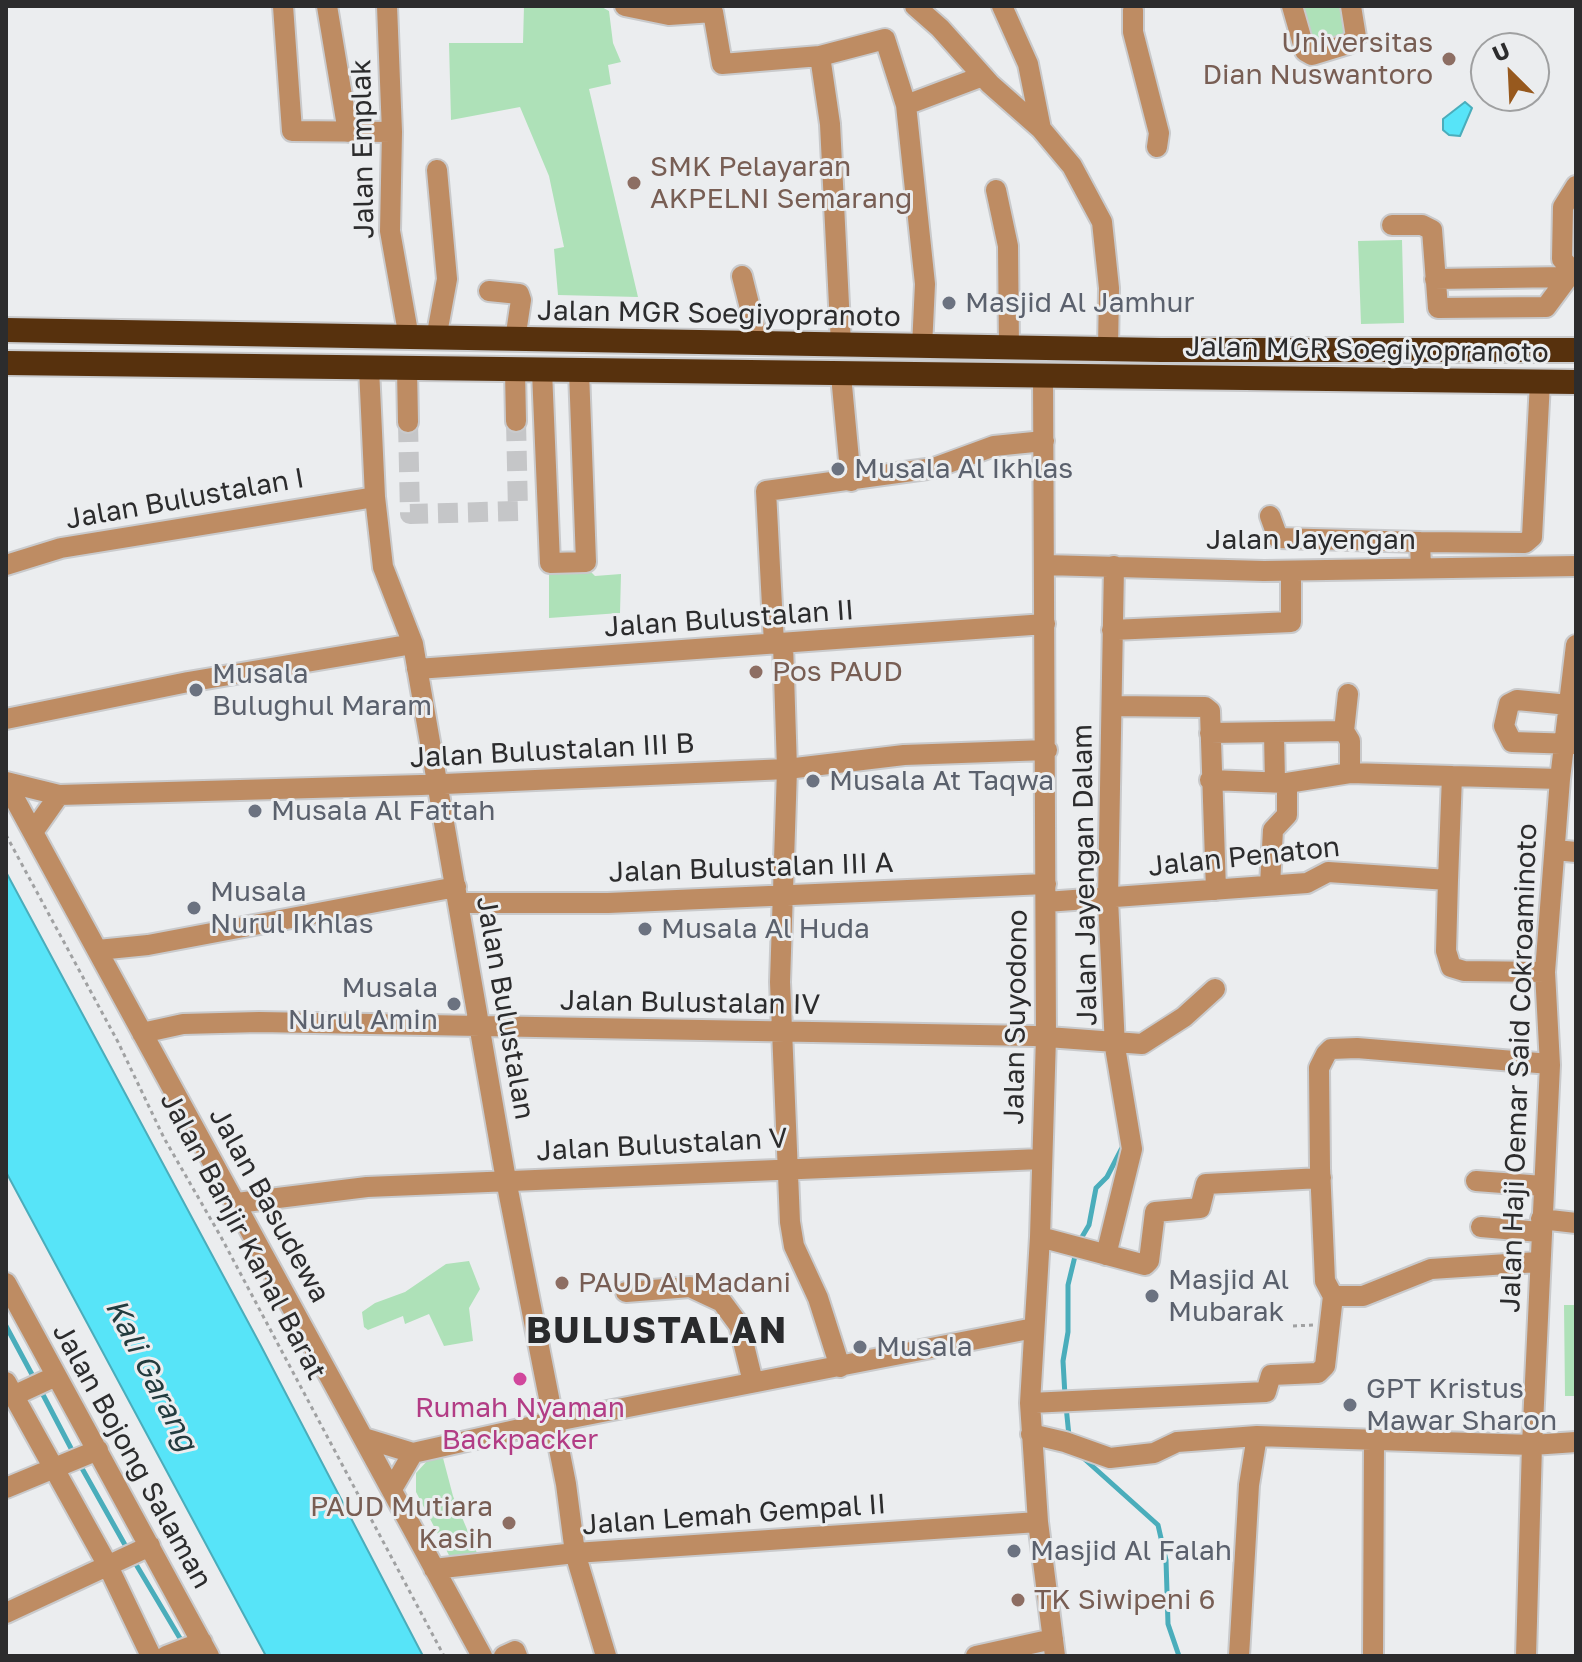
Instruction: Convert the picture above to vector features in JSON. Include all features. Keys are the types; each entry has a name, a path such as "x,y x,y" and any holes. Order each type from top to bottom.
{"highway":[{"name":"Jalan MGR Soegiyopranoto","path":"6,330 1108,350 1576,350"},
{"name":"Jalan MGR Soegiyopranoto","path":"6,363 1576,382"}],"street":[{"path":"283,6 292,131 392,132"},
{"path":"327,6 348,132"},
{"name":"Jalan Emplak","path":"387,6 392,132 390,231 409,338"},
{"path":"625,6 669,15 714,9 722,64 820,56 885,39 906,105 925,284 922,347"},
{"path":"915,6 983,76 1041,129 1072,166 1102,222 1109,288 1108,350"},
{"path":"1002,6 1028,64 1041,129"},
{"path":"1292,6 1305,51 1312,55 1348,44 1356,37 1351,6"},
{"path":"1132,7 1133,32 1159,133 1157,147"},
{"path":"820,56 830,124 841,345"},
{"path":"906,105 983,76"},
{"path":"436,339 447,279 437,170"},
{"path":"1571,274 1562,259 1563,207 1576,186"},
{"path":"996,190 1008,246 1009,348"},
{"path":"1392,225 1422,225 1432,230 1438,308 1541,308 1552,303 1571,274"},
{"path":"1435,279 1571,274"},
{"path":"742,276 759,344"},
{"path":"489,291 519,294 521,300 515,340"},
{"name":"Jalan Bulustalan","path":"369,368 375,497 383,567 413,644 506,1180 551,1422 566,1484 575,1553 606,1656"},
{"path":"407,368 408,422"},
{"path":"515,370 516,421"},
{"path":"542,371 550,563 586,562 579,371"},
{"path":"841,375 851,481"},
{"name":"Jalan Suyodono","path":"1043,377 1046,1037 1040,1237 1030,1403 1038,1522 1054,1648"},
{"path":"1270,516 1278,538 1525,543 1532,537 1540,382"},
{"path":"544,409 580,407"},
{"path":"840,1367 818,1298 794,1246 787,1167 782,1033 787,769 766,491 934,468 994,446 1044,441"},
{"name":"Jalan Bulustalan I","path":"6,565 61,548 375,497"},
{"path":"1420,542 1421,568"},
{"name":"Jalan Jayengan","path":"1045,565 1291,571 1576,566"},
{"name":"Jalan Jayengan Dalam","path":"1106,1255 1131,1162 1109,899 1114,566"},
{"path":"1113,630 1291,622 1291,571"},
{"name":"Jalan Bulustalan II","path":"417,669 1045,624"},
{"path":"6,719 188,682 413,644"},
{"name":"Jalan Haji Oemar Said Cokroaminoto","path":"1526,1656 1538,1262 1550,1064 1545,972 1560,779 1570,744 1569,705 1576,645"},
{"path":"1348,694 1344,731 1350,741 1350,773"},
{"path":"1569,705 1517,700 1509,704 1504,726 1512,742 1570,744"},
{"name":"Jalan Jayengan Dalam","path":"1114,706 1205,707 1211,715 1210,733"},
{"path":"1216,890 1210,733 1344,731"},
{"path":"1270,885 1273,830 1287,815 1274,733"},
{"name":"Jalan Bulustalan III B","path":"6,783 59,795 437,784 787,769 904,755 1047,750"},
{"path":"1210,780 1281,782 1350,773 1560,779"},
{"path":"1452,776 1446,951 1451,967 1464,971 1545,972"},
{"name":"Jalan Basudewa","path":"6,783 482,1656"},
{"path":"33,832 59,795"},
{"path":"1555,850 1576,852"},
{"name":"Jalan Penaton","path":"1046,893 1109,899 1307,883 1328,872 1448,880"},
{"name":"Jalan Bulustalan III A","path":"98,950 148,945 457,895 608,903 783,896 1046,893"},
{"path":"1121,1043 1146,1042 1184,1017 1215,989"},
{"name":"Jalan Bulustalan IV","path":"142,1033 183,1024 259,1022 1046,1037 1121,1043"},
{"path":"1030,1403 1262,1393 1269,1390 1271,1375 1318,1373 1325,1366 1333,1296 1325,1281 1319,1068 1331,1049 1357,1048 1550,1064"},
{"name":"Jalan Bulustalan V","path":"237,1203 367,1187 787,1167 1041,1159"},
{"path":"1040,1237 1148,1264 1155,1212 1200,1208 1206,1184 1321,1178"},
{"path":"1476,1181 1543,1186"},
{"path":"1481,1227 1576,1223"},
{"path":"1333,1296 1363,1296 1431,1269 1538,1262"},
{"path":"626,1292 690,1287 722,1302 739,1325 753,1382"},
{"name":"Jalan Bojong Salaman","path":"9,1294 90,1453 128,1555 200,1648"},
{"path":"364,1438 413,1453 551,1422 1034,1328"},
{"path":"51,1378 14,1390 58,1466 128,1555 151,1656"},
{"path":"1031,1434 1110,1458 1154,1453 1177,1442 1257,1436 1374,1443 1576,1440"},
{"path":"1239,1656 1249,1485 1257,1436"},
{"path":"1373,1656 1374,1443"},
{"path":"6,1488 90,1453"},
{"path":"392,1489 413,1453"},
{"name":"Jalan Lemah Gempal II","path":"434,1569 575,1553 1038,1522"},
{"path":"6,1613 128,1555"},
{"path":"166,1656 200,1648"},
{"path":"976,1656 1054,1648"},
{"path":"504,1656 515,1651 517,1656"}],"path":[{"name":"Jalan Banjir Kanal Barat","path":"6,835 118,1042 164,1138 221,1237 444,1656"}],"green space":[{"path":"524,6 600,6 609,11 613,43 621,62 608,65 611,84 589,89 638,297 558,295 554,249 564,247 549,176 520,107 451,120 449,43 523,43"},
{"path":"1295,6 1339,6 1350,39 1311,52"},
{"path":"1402,240 1404,323 1361,324 1358,241"},
{"path":"587,568 595,576 621,574 620,613 549,618 549,569"},
{"path":"469,1261 480,1289 469,1308 473,1341 444,1346 429,1314 405,1324 403,1316 368,1330 364,1327 362,1312 375,1303 405,1292 446,1264"},
{"path":"1564,1305 1576,1305 1576,1396 1565,1396"},
{"path":"443,1458 453,1496 477,1553 452,1561 416,1492 416,1473 428,1460"}],"water":[{"path":"1465,102 1470,106 1460,136 1449,135 1443,130 1443,119"},
{"name":"Kali Garang","path":"6,872 261,1346 423,1656 266,1656 6,1172"}],"waterway":[{"path":"1079,1242 1089,1225 1096,1188 1107,1177 1124,1144"},
{"path":"1065,1396 1063,1361 1068,1332 1068,1285 1076,1252"},
{"path":"6,1326 35,1380"},
{"path":"40,1389 74,1454"},
{"path":"1066,1406 1069,1436"},
{"path":"1080,1455 1158,1525 1166,1560 1168,1624 1179,1656"},
{"path":"79,1463 129,1552"},
{"path":"134,1561 184,1645"}],"tunnel":[{"path":"408,422 410,514 518,511 516,421"}],"place":[{"name":"Universitas Dian Nuswantoro","path":"1449,59"},
{"name":"SMK Pelayaran AKPELNI Semarang","path":"634,183"},
{"name":"Masjid Al Jamhur","path":"949,303"},
{"name":"Musala Al Ikhlas","path":"838,469"},
{"name":"Pos PAUD","path":"756,672"},
{"name":"Musala Bulughul Maram","path":"196,690"},
{"name":"Musala At Taqwa","path":"813,781"},
{"name":"Musala Al Fattah","path":"255,811"},
{"name":"Musala Nurul Ikhlas","path":"194,908"},
{"name":"Musala Al Huda","path":"645,929"},
{"name":"Musala Nurul Amin","path":"454,1004"},
{"name":"PAUD Al Madani","path":"562,1283"},
{"name":"Masjid Al Mubarak","path":"1152,1296"},
{"name":"Musala","path":"860,1347"},
{"name":"Rumah Nyaman Backpacker","path":"520,1379"},
{"name":"GPT Kristus Mawar Sharon","path":"1350,1405"},
{"name":"PAUD Mutiara Kasih","path":"509,1523"},
{"name":"Masjid Al Falah","path":"1014,1551"},
{"name":"TK Siwipeni 6","path":"1018,1600"}],"district":[{"name":"BULUSTALAN","path":"657,1332"}]}
